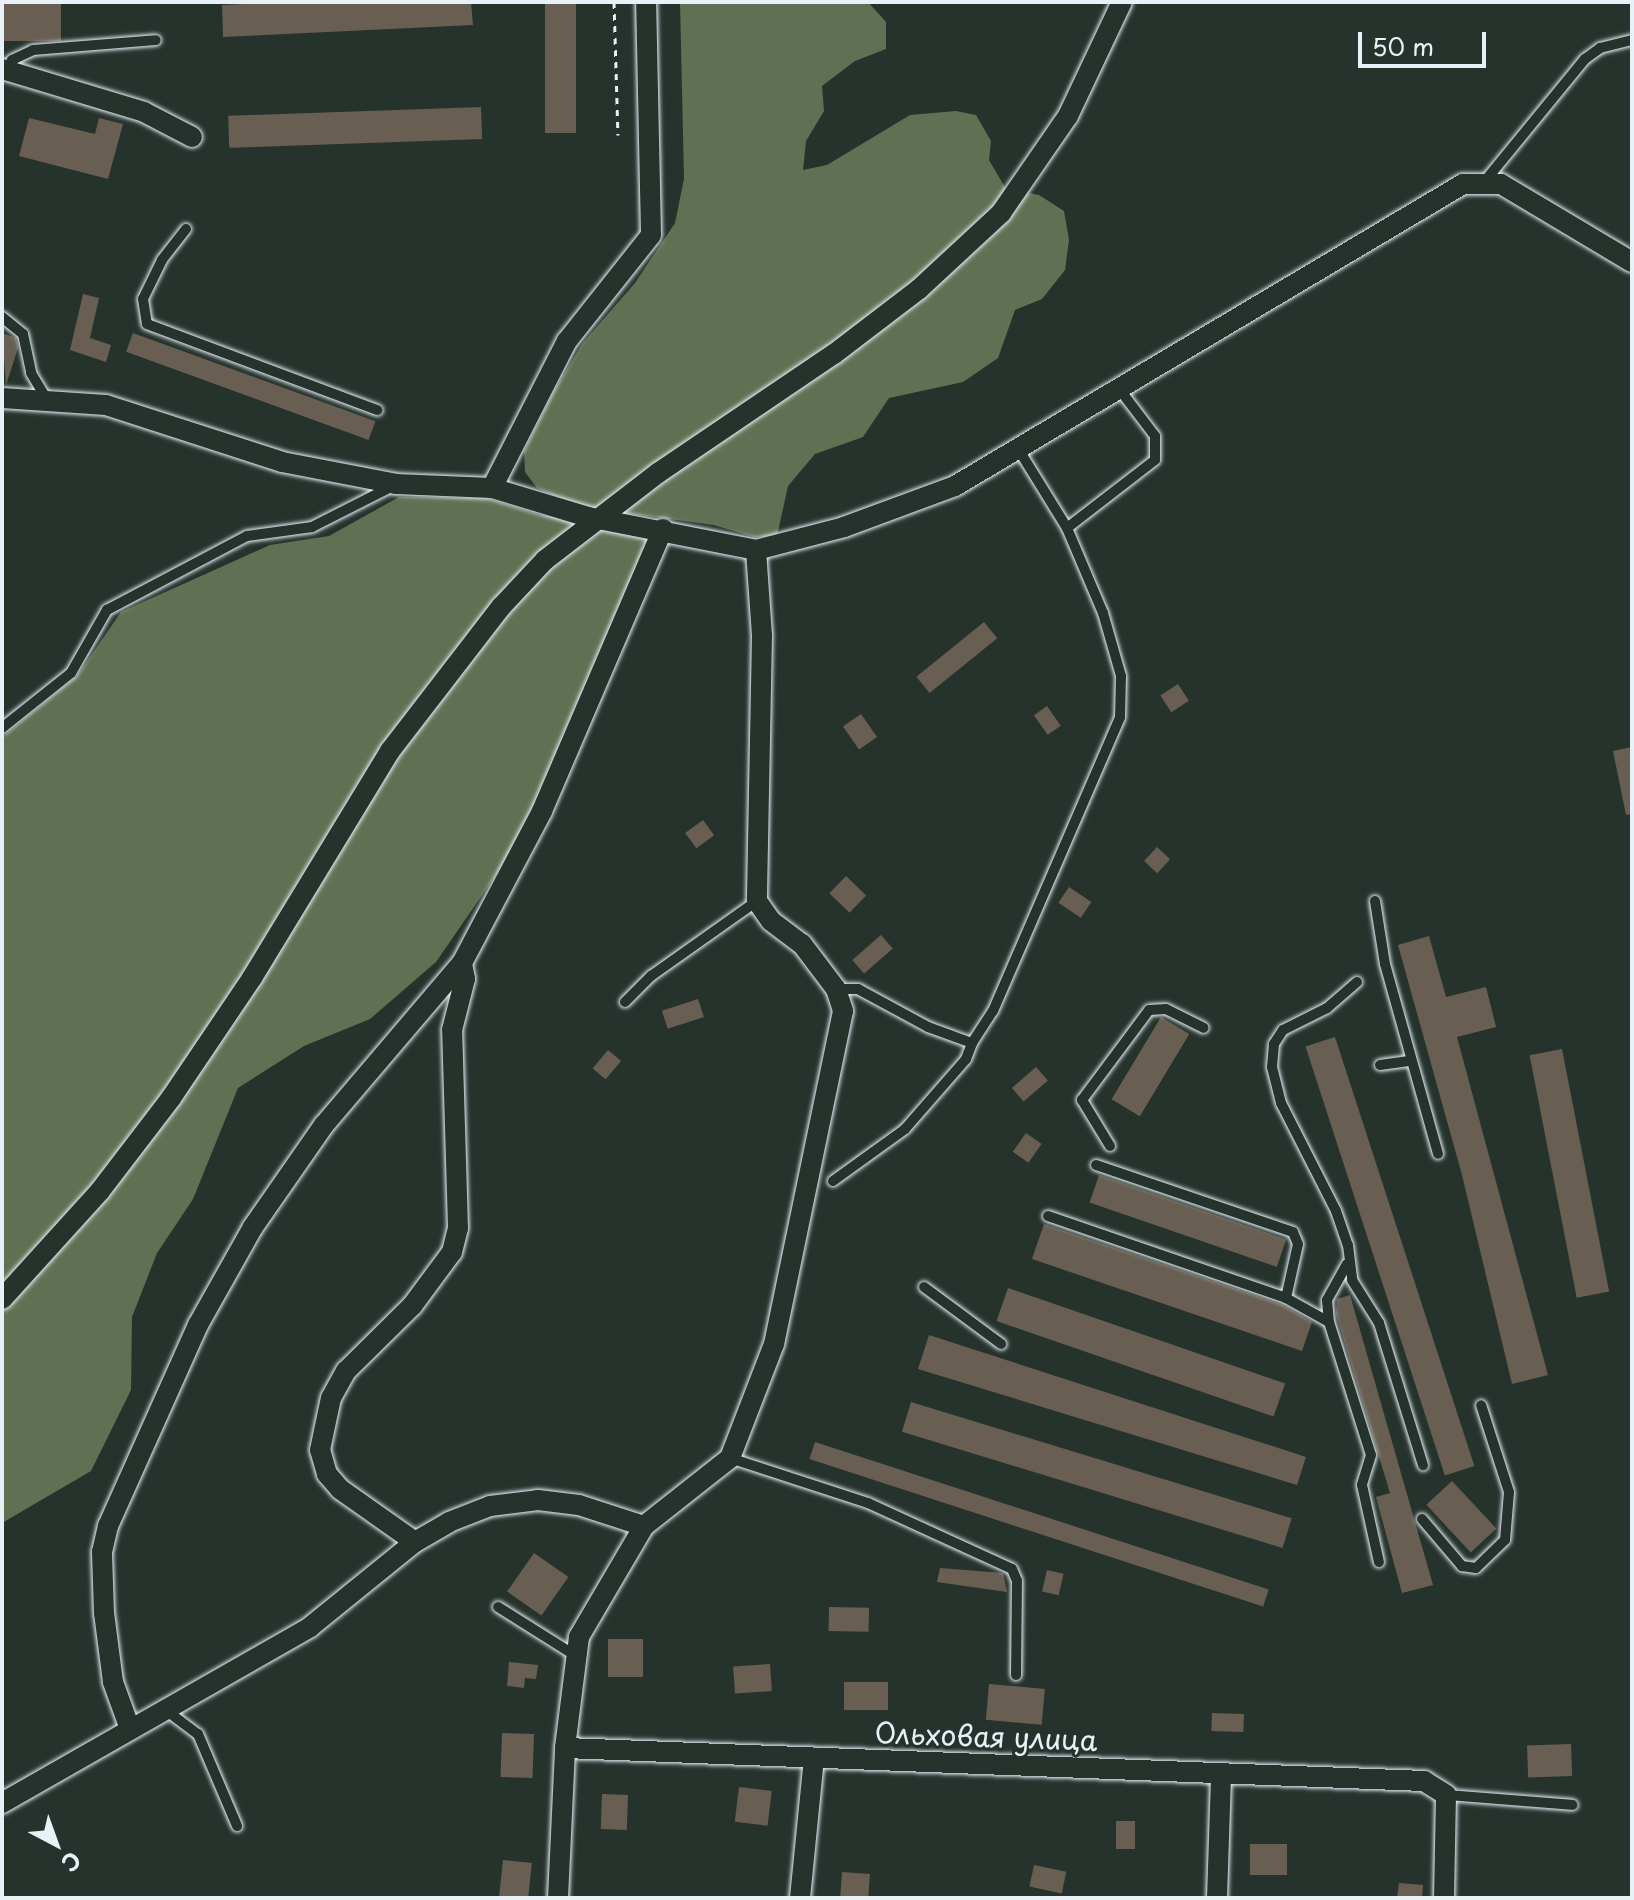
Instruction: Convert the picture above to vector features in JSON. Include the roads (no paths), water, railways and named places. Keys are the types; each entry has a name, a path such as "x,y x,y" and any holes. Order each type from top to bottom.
{"street":[{"path":"492,488 567,341 651,235 646,2"},
{"path":"2,1299 100,1191 171,1098 431,693 545,560 599,518 846,345 919,289 1001,213 1068,116 1122,2"},
{"path":"4,71 144,112 192,137"},
{"path":"2,398 106,405 282,462 396,484 492,488 599,518 756,550 844,527 955,486 1463,184 1485,181 1501,184 1632,262"},
{"path":"130,1729 113,1682 104,1613 102,1552 108,1526 230,1264 324,1125 462,963 542,811 663,529"},
{"path":"558,1898 573,1654 644,1526 730,1458 774,1344 843,1011 836,989 802,944 771,921 757,901 762,635 756,550"},
{"path":"415,1542 340,1489 327,1474 320,1450 331,1398 346,1371 412,1306 452,1252 458,1228 452,1030 465,979 462,963"},
{"path":"2,1803 310,1627 415,1542 490,1506 538,1500 579,1505 644,1526"},
{"name":"Ольховая улица","path":"565,1748 1424,1781 1446,1795"},
{"path":"800,1898 814,1758"},
{"path":"1217,1898 1221,1775"},
{"path":"1444,1898 1446,1795"}],"lane":[{"path":"4,71 12,60 33,50 156,40"},
{"path":"1485,181 1585,59 1600,48 1632,40"},
{"path":"186,229 162,260 143,299 147,324 377,410"},
{"path":"2,317 23,334 31,373 47,400"},
{"path":"1067,528 1155,460 1155,436 1120,390"},
{"path":"833,1181 905,1129 949,1080 993,1011 1120,717 1116,647 1067,528 1017,447"},
{"path":"2,728 71,673 107,610 247,536 312,527 396,484"},
{"path":"625,1002 651,976 757,901"},
{"path":"1375,901 1409,1061 1438,1154"},
{"path":"1357,982 1327,1008 1283,1030 1274,1044 1272,1067 1281,1103 1336,1211 1348,1245 1347,1264 1327,1300 1329,1322 1371,1455 1363,1494 1379,1562"},
{"path":"836,989 858,989 903,1009 928,1027 972,1043"},
{"path":"1110,1146 1083,1104 1083,1094 1149,1010 1166,1009 1204,1028"},
{"path":"1380,1065 1409,1061"},
{"path":"1096,1165 1293,1232 1298,1244 1286,1298"},
{"path":"1048,1216 1286,1298 1329,1322"},
{"path":"1347,1264 1379,1323 1423,1465"},
{"path":"924,1287 1001,1344"},
{"path":"1422,1519 1462,1566 1476,1568 1505,1540 1509,1492 1481,1405"},
{"path":"730,1458 868,1503 1012,1569 1017,1581 1016,1675"},
{"path":"498,1607 573,1654"},
{"path":"167,1711 198,1734 237,1826"},
{"path":"1446,1795 1573,1805"}]}
